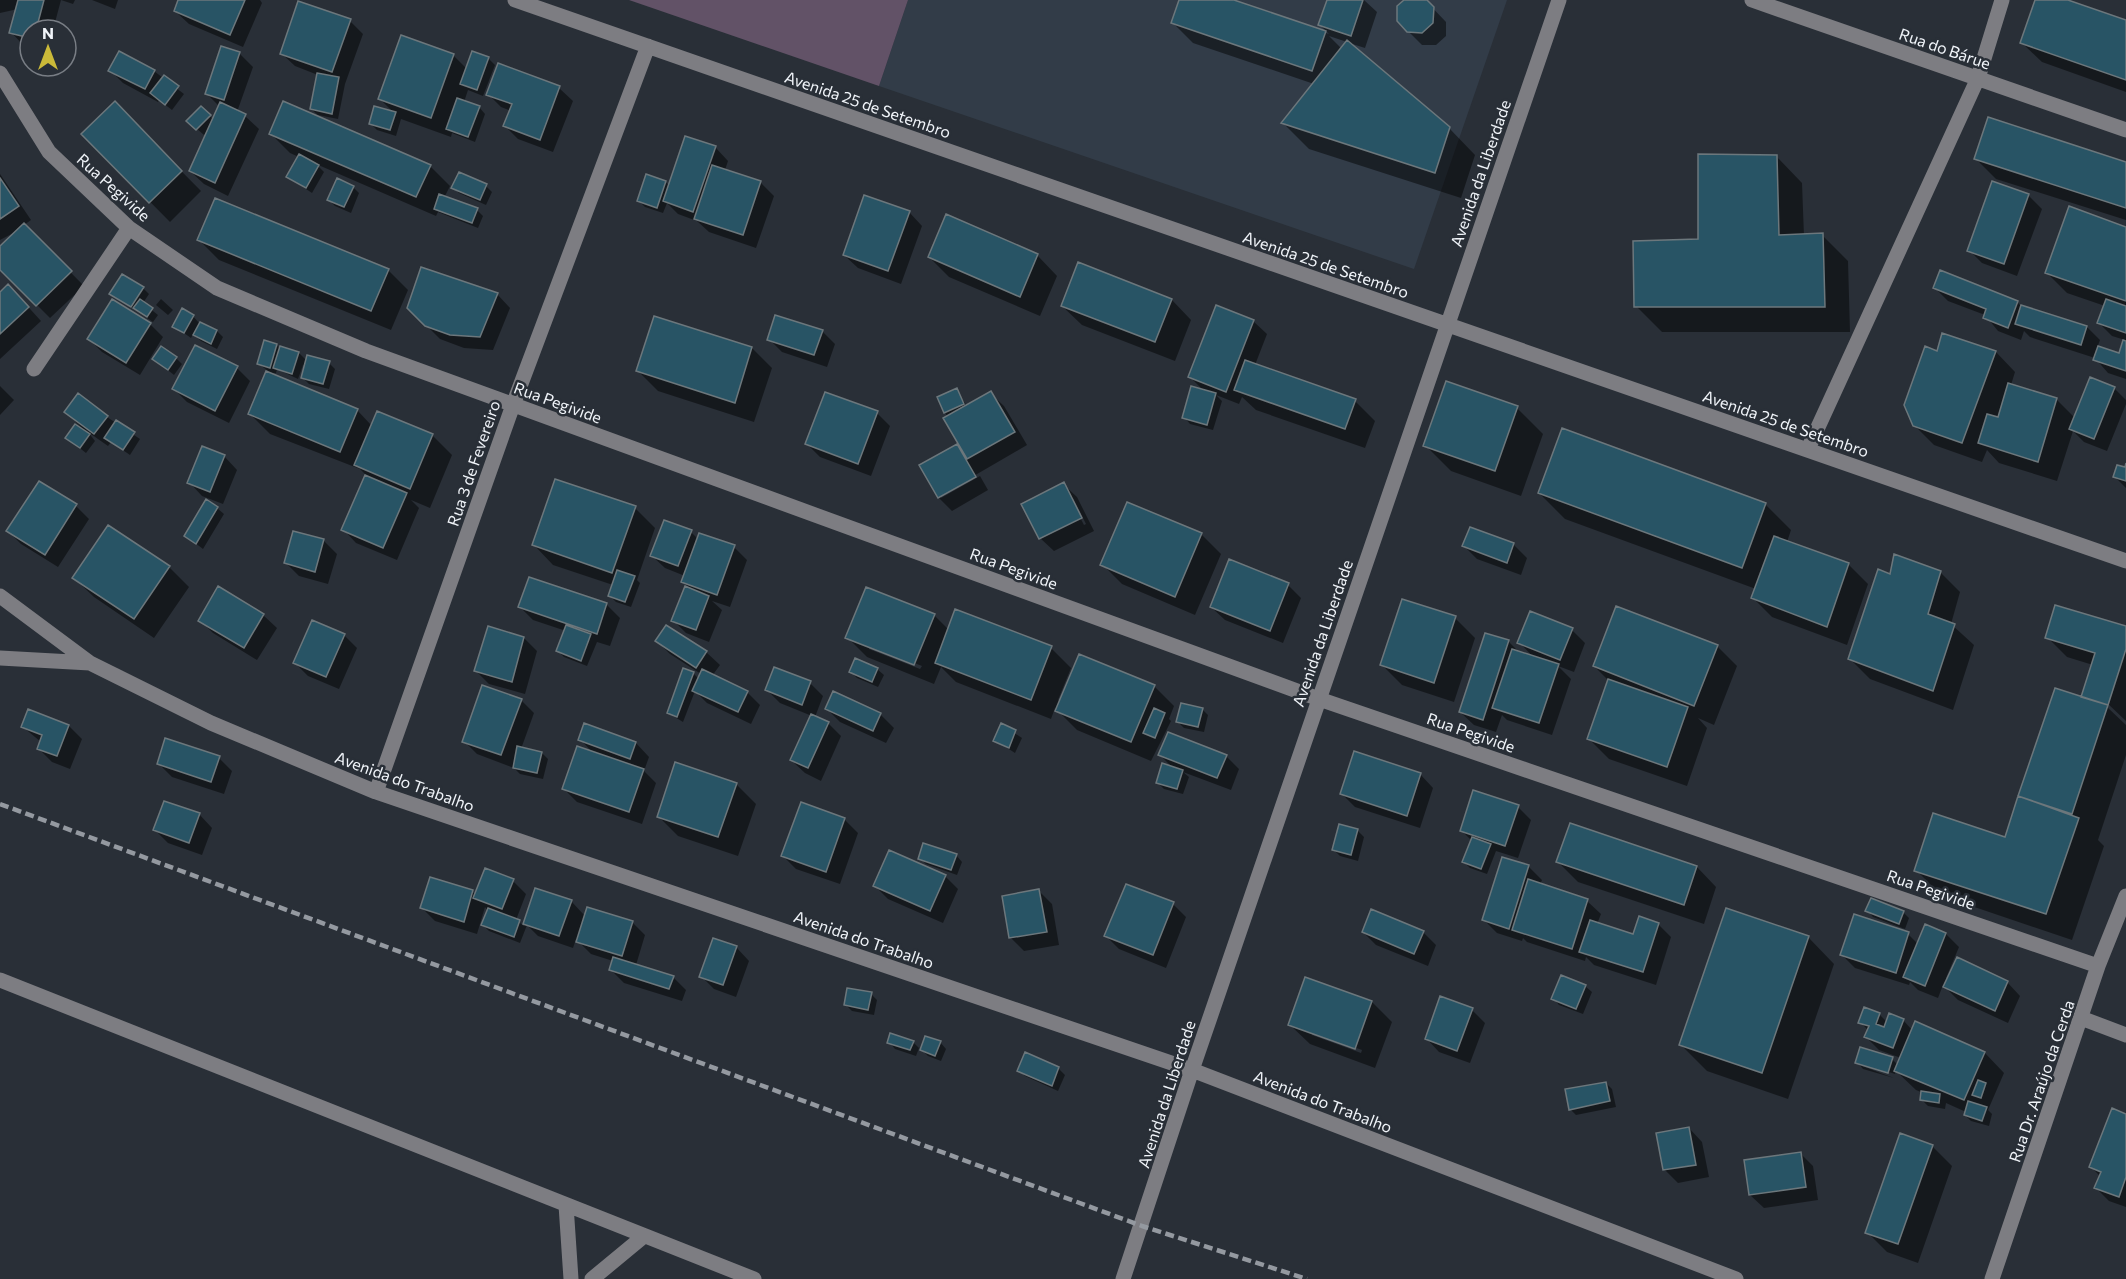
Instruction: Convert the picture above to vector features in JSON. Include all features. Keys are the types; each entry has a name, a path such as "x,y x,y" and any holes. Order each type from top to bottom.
{"street":[{"name":"Avenida 25 de Setembro","path":"515,0 2126,561"},
{"name":"Avenida da Liberdade","path":"1123,1279 1192,1070 1559,0"},
{"name":"Rua do Bárue","path":"1752,0 2126,130"},
{"path":"1808,449 1978,78 2002,0"},
{"name":"Rua 3 de Fevereiro","path":"376,792 513,405 648,46"},
{"name":"Rua Pegivide","path":"0,73 49,152 129,228 218,288 366,351 1319,699 2098,966"},
{"path":"34,369 129,228"},
{"name":"Avenida do Trabalho","path":"0,596 90,663 211,723 376,792 1192,1070 1736,1279"},
{"path":"0,658 90,663"},
{"name":"Rua Dr. Araújo da Cerda","path":"1992,1279 2098,966 2126,896"},
{"path":"0,980 754,1279"},
{"path":"2081,1018 2126,1035"},
{"path":"566,1205 571,1279"},
{"path":"592,1279 644,1236"}],"shaded area":[{"path":"629,0 908,0 879,86"},
{"path":"908,0 1507,0 1414,269 879,86"}],"building":[{"path":"18,0 44,0 39,18 18,18 18,35 9,33"},
{"path":"178,0 245,0 230,35 174,11"},
{"path":"1179,0 1234,0 1326,31 1312,71 1171,23"},
{"path":"1327,0 1363,0 1351,36 1318,25"},
{"path":"1404,0 1427,0 1434,7 1433,23 1422,33 1407,32 1397,21 1397,6"},
{"path":"2035,0 2068,0 2126,20 2126,80 2020,43"},
{"path":"298,1 351,19 332,72 280,54"},
{"path":"401,35 454,54 431,118 378,99"},
{"path":"1347,40 1450,127 1435,173 1281,123"},
{"path":"221,46 240,52 224,100 205,94"},
{"path":"119,51 155,70 145,89 108,71"},
{"path":"472,51 489,57 477,90 460,84"},
{"path":"498,63 560,86 540,140 503,126 512,104 486,95"},
{"path":"317,73 339,77 332,114 310,109"},
{"path":"164,75 179,86 165,105 150,93"},
{"path":"457,98 480,106 468,137 446,129"},
{"path":"115,101 182,171 149,203 81,134"},
{"path":"283,101 431,165 416,197 269,134"},
{"path":"220,102 246,114 215,183 189,171"},
{"path":"201,106 211,115 196,130 186,121"},
{"path":"374,106 396,112 390,130 369,124"},
{"path":"1988,117 2126,162 2126,208 1974,159"},
{"path":"685,136 716,146 693,212 663,201"},
{"path":"299,154 319,165 306,188 286,177"},
{"path":"1698,154 1777,155 1779,235 1823,233 1825,307 1634,307 1633,241 1698,239"},
{"path":"712,165 761,181 743,235 694,219"},
{"path":"459,172 487,184 480,200 451,188"},
{"path":"646,174 666,181 657,208 637,201"},
{"path":"0,178 19,206 0,219"},
{"path":"337,178 354,186 344,207 327,200"},
{"path":"1992,181 2029,194 2004,264 1967,251"},
{"path":"439,194 478,208 472,223 434,209"},
{"path":"864,195 910,211 888,271 843,255"},
{"path":"215,198 389,269 371,311 197,240"},
{"path":"2069,206 2126,227 2126,301 2045,273"},
{"path":"946,214 1038,254 1020,297 928,257"},
{"path":"24,223 72,271 36,306 0,270 0,246"},
{"path":"1078,262 1172,299 1155,342 1061,306"},
{"path":"421,267 498,293 480,337 450,335 425,326 407,308"},
{"path":"1940,270 2018,301 2008,328 1983,318 1986,309 1933,288"},
{"path":"122,274 144,287 131,307 109,294"},
{"path":"8,284 29,307 0,334 0,292"},
{"path":"112,299 151,323 126,363 87,339"},
{"path":"140,299 153,308 147,317 133,308"},
{"path":"2106,299 2126,306 2126,333 2097,323"},
{"path":"1216,305 1254,320 1226,392 1188,377"},
{"path":"2021,305 2087,326 2081,345 2015,324"},
{"path":"182,308 194,315 184,333 172,327"},
{"path":"775,315 823,330 814,355 767,340"},
{"path":"654,316 752,347 735,403 636,371"},
{"path":"200,322 217,330 211,344 193,335"},
{"path":"1942,333 1996,351 1962,443 1913,426 1904,405 1925,346 1937,351"},
{"path":"264,340 277,344 270,368 257,364"},
{"path":"2123,340 2126,341 2126,371 2093,360 2098,346 2119,353"},
{"path":"195,345 238,366 215,411 172,389"},
{"path":"161,346 177,357 168,370 152,359"},
{"path":"280,346 299,352 292,374 273,368"},
{"path":"307,355 330,361 323,384 301,378"},
{"path":"1245,360 1356,399 1345,429 1234,390"},
{"path":"266,371 358,409 340,452 248,414"},
{"path":"2090,377 2115,387 2094,439 2069,429"},
{"path":"1446,381 1518,406 1495,471 1423,446"},
{"path":"2008,383 2057,398 2038,462 1978,443 1987,414 1998,417"},
{"path":"1191,386 1216,393 1207,425 1182,418"},
{"path":"957,388 964,404 944,413 937,397"},
{"path":"991,391 1015,432 967,459 943,418"},
{"path":"825,392 878,411 858,464 805,444"},
{"path":"78,393 108,416 94,434 64,412"},
{"path":"377,411 433,434 410,489 354,465"},
{"path":"116,420 135,432 123,450 104,438"},
{"path":"75,424 90,434 80,448 65,438"},
{"path":"1562,428 1766,503 1742,568 1538,493"},
{"path":"957,444 976,477 938,498 919,465"},
{"path":"202,446 225,455 210,492 187,483"},
{"path":"2126,463 2126,481 2113,477 2117,465 2125,467"},
{"path":"365,475 407,493 383,548 341,530"},
{"path":"555,479 636,506 612,573 532,545"},
{"path":"39,481 77,504 45,555 6,531"},
{"path":"1064,482 1082,518 1039,539 1021,504"},
{"path":"206,499 218,507 196,544 184,536"},
{"path":"1127,502 1202,533 1175,597 1100,565"},
{"path":"664,520 692,530 678,566 650,556"},
{"path":"108,525 170,566 134,619 72,578"},
{"path":"1470,527 1514,543 1507,563 1462,546"},
{"path":"293,531 324,539 315,572 284,563"},
{"path":"699,533 735,545 717,595 681,582"},
{"path":"1774,536 1849,563 1827,627 1751,598"},
{"path":"1894,554 1941,571 1928,614 1955,624 1933,691 1848,659 1878,569 1890,574"},
{"path":"1229,559 1289,583 1270,631 1210,607"},
{"path":"617,570 635,576 625,602 608,596"},
{"path":"529,577 607,603 597,634 518,607"},
{"path":"218,586 264,614 244,648 198,621"},
{"path":"685,586 709,596 696,630 671,621"},
{"path":"866,587 935,614 914,665 845,638"},
{"path":"1402,599 1456,616 1434,683 1380,665"},
{"path":"2055,605 2126,626 2126,649 2108,705 2081,697 2095,653 2045,638"},
{"path":"1616,606 1718,645 1694,706 1593,666"},
{"path":"955,609 1052,646 1031,700 935,663"},
{"path":"1530,611 1573,628 1560,660 1517,643"},
{"path":"312,620 345,634 326,677 293,663"},
{"path":"566,625 591,634 581,661 556,651"},
{"path":"666,625 707,651 696,668 655,641"},
{"path":"488,626 524,637 512,682 474,671"},
{"path":"1485,633 1509,640 1483,720 1459,712"},
{"path":"1512,649 1559,664 1539,723 1492,708"},
{"path":"1079,654 1155,685 1131,742 1055,711"},
{"path":"855,658 878,668 872,682 849,672"},
{"path":"774,667 811,681 802,705 765,690"},
{"path":"683,668 694,672 677,717 667,713"},
{"path":"702,669 748,691 738,712 692,691"},
{"path":"1608,679 1688,707 1667,767 1587,739"},
{"path":"482,685 522,699 501,755 462,742"},
{"path":"2055,688 2108,705 2072,814 2018,796"},
{"path":"833,691 881,713 873,731 825,709"},
{"path":"1181,703 1203,708 1198,727 1176,722"},
{"path":"1154,708 1165,713 1155,738 1143,733"},
{"path":"28,709 69,725 57,756 37,749 42,735 21,727"},
{"path":"811,714 829,722 808,768 790,760"},
{"path":"584,723 636,742 630,759 578,740"},
{"path":"1001,723 1016,730 1009,748 993,741"},
{"path":"1168,732 1227,755 1217,778 1158,755"},
{"path":"165,738 220,756 211,782 157,764"},
{"path":"517,746 542,752 537,773 513,768"},
{"path":"577,746 644,769 629,812 562,789"},
{"path":"1354,751 1421,773 1407,816 1340,794"},
{"path":"675,762 737,783 718,837 657,817"},
{"path":"1162,763 1183,770 1177,789 1156,783"},
{"path":"1473,790 1519,805 1505,846 1460,831"},
{"path":"2018,796 2079,818 2046,914 1914,871 1933,813 2005,837"},
{"path":"164,801 200,813 189,843 153,830"},
{"path":"801,802 845,818 826,872 781,856"},
{"path":"1570,823 1697,866 1684,905 1556,862"},
{"path":"1339,824 1358,829 1351,855 1332,850"},
{"path":"1472,837 1491,844 1481,869 1462,862"},
{"path":"923,843 957,854 951,870 918,859"},
{"path":"889,850 946,875 930,911 873,886"},
{"path":"1502,857 1529,865 1509,929 1482,920"},
{"path":"485,868 514,879 502,909 473,898"},
{"path":"430,877 473,890 464,922 420,908"},
{"path":"1528,879 1588,899 1572,949 1512,930"},
{"path":"1126,884 1174,902 1153,955 1104,936"},
{"path":"535,888 572,900 559,936 523,924"},
{"path":"1039,889 1047,932 1009,938 1002,896"},
{"path":"1871,898 1904,911 1899,924 1865,911"},
{"path":"587,907 633,921 622,956 576,942"},
{"path":"488,908 520,920 514,937 481,925"},
{"path":"1726,908 1809,936 1762,1073 1679,1045"},
{"path":"1371,909 1424,931 1414,954 1362,932"},
{"path":"1854,914 1909,932 1896,973 1840,955"},
{"path":"1639,916 1659,923 1643,972 1579,952 1590,920 1633,934"},
{"path":"1925,924 1946,933 1925,986 1903,977"},
{"path":"713,938 737,946 723,985 699,977"},
{"path":"613,957 674,976 669,989 609,970"},
{"path":"1957,957 2008,981 1995,1011 1943,987"},
{"path":"1561,975 1586,985 1576,1009 1551,999"},
{"path":"1305,977 1372,1001 1355,1049 1288,1025"},
{"path":"847,988 872,992 868,1010 844,1005"},
{"path":"1440,996 1473,1008 1457,1051 1425,1039"},
{"path":"1864,1007 1880,1013 1876,1024 1884,1027 1889,1013 1904,1019 1893,1048 1864,1037 1869,1026 1858,1023"},
{"path":"1915,1021 1985,1052 1964,1100 1894,1071"},
{"path":"890,1033 914,1041 910,1050 887,1043"},
{"path":"925,1036 941,1041 935,1056 920,1050"},
{"path":"1860,1047 1893,1057 1888,1073 1855,1063"},
{"path":"1025,1052 1059,1067 1052,1086 1017,1071"},
{"path":"1978,1080 1986,1083 1981,1098 1972,1095"},
{"path":"1606,1082 1610,1101 1569,1110 1565,1089"},
{"path":"1921,1091 1940,1094 1939,1103 1920,1100"},
{"path":"1968,1101 1987,1107 1982,1121 1964,1115"},
{"path":"2112,1108 2126,1114 2126,1177 2119,1197 2094,1188 2101,1172 2089,1167"},
{"path":"1689,1127 1696,1165 1663,1170 1656,1133"},
{"path":"1900,1133 1933,1145 1898,1244 1865,1233"},
{"path":"1801,1152 1806,1187 1749,1195 1744,1160"}],"railway":[{"path":"0,804 1142,1226 1307,1279"}]}
